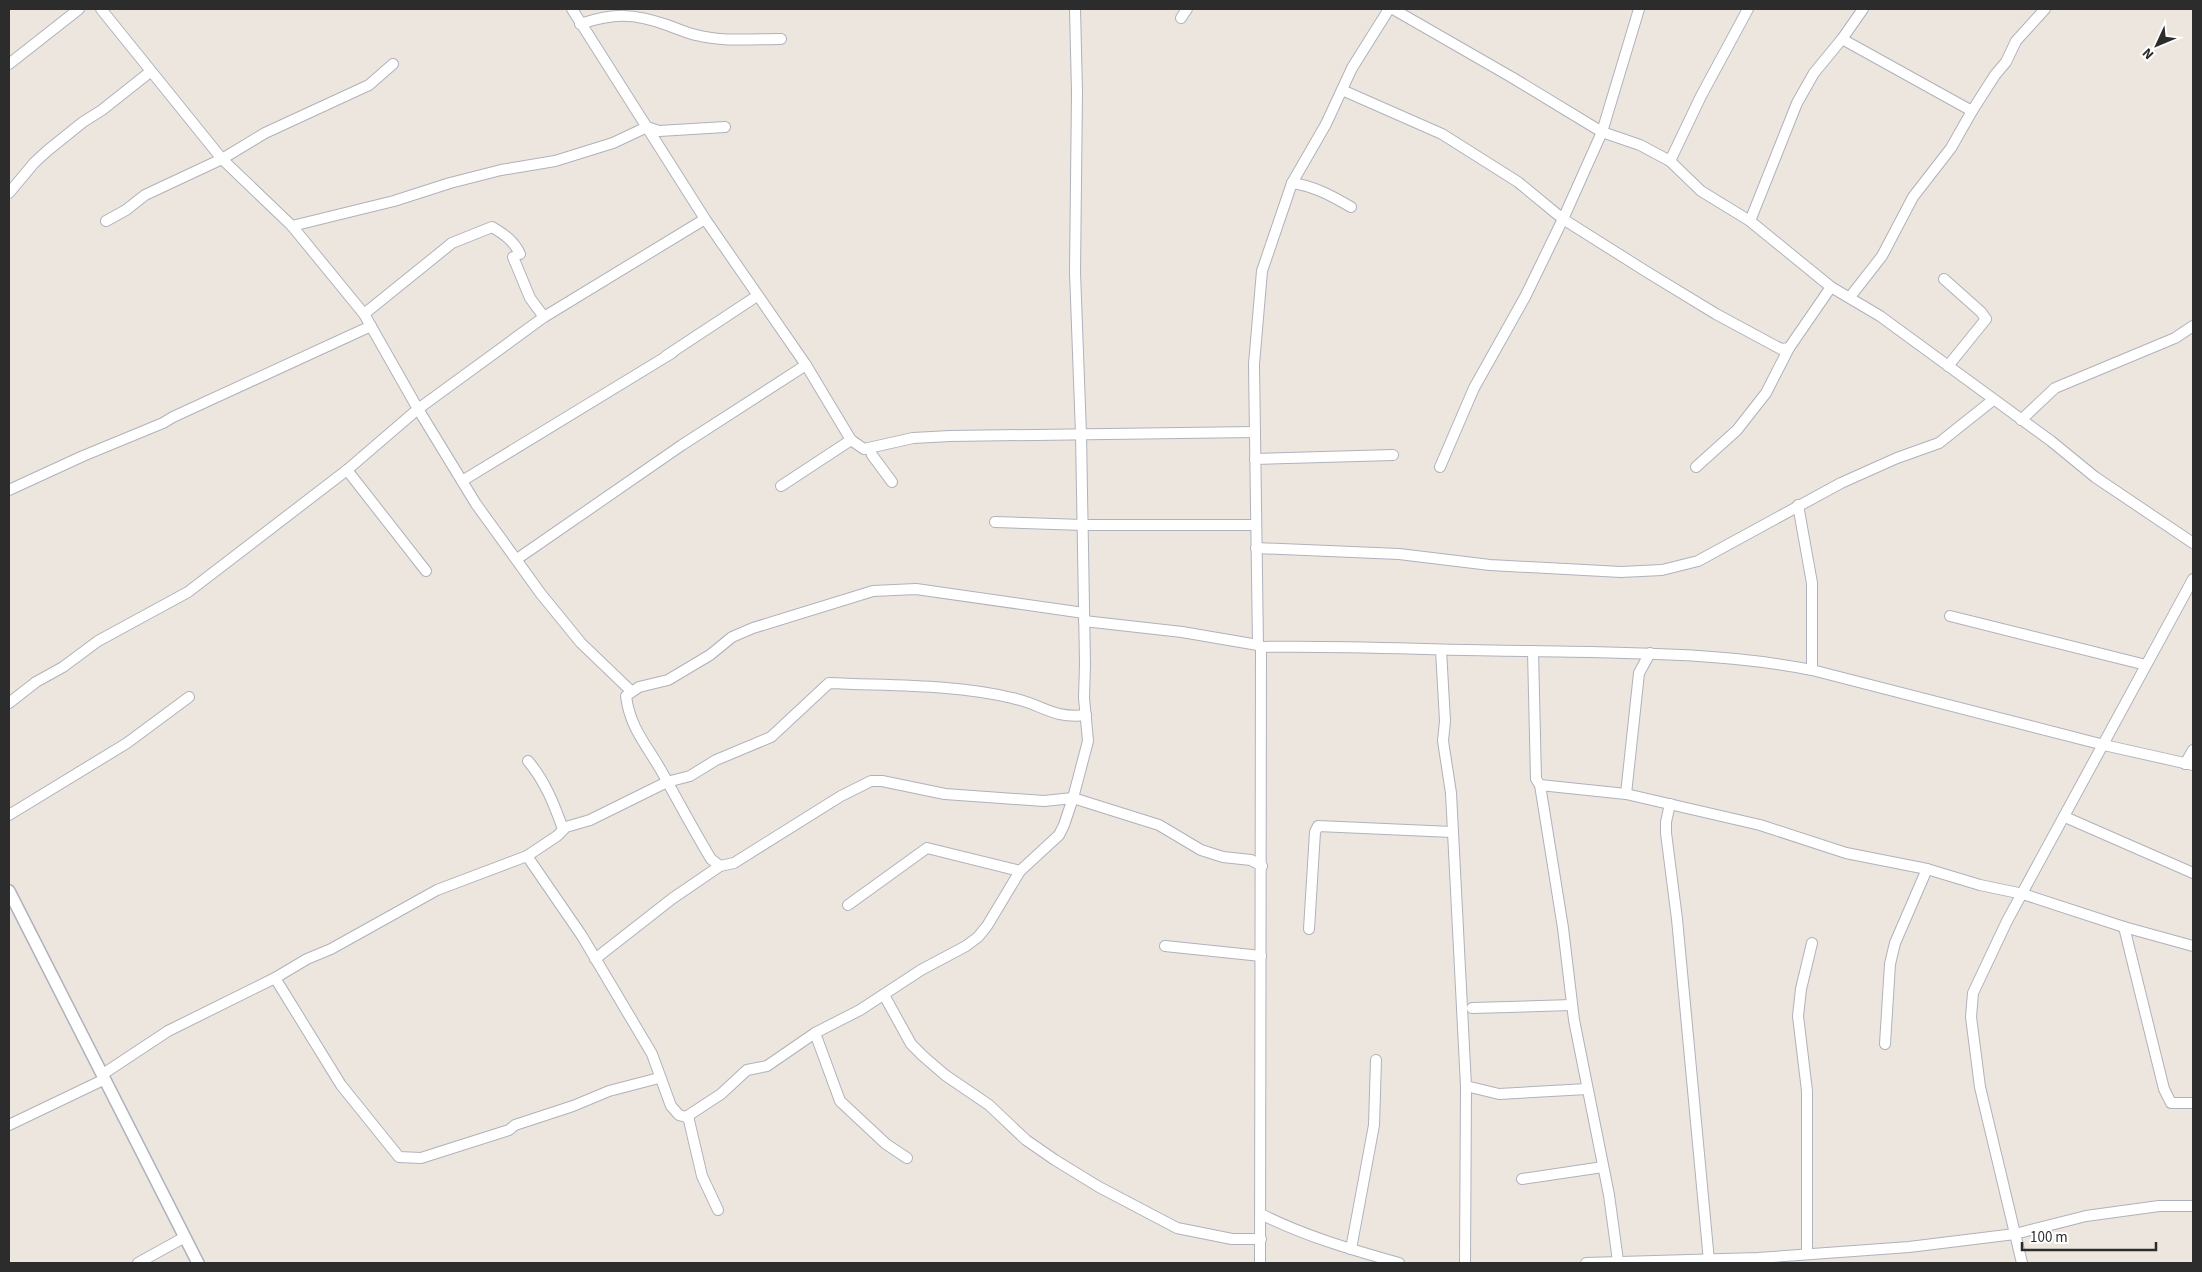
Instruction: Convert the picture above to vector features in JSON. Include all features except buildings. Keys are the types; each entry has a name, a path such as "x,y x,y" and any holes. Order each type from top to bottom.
{"street":[{"path":"9,64 79,9"},
{"path":"101,9 222,160 292,226 364,314 418,409 462,480 516,559 541,594 581,643 631,691"},
{"path":"572,9 705,219 806,365 851,440 858,447 864,450 913,438 1255,432"},
{"path":"686,1117 721,1094 747,1070 766,1066 815,1033 860,1010 921,970 966,946 978,937 987,926 1020,871 1059,835 1073,798 1088,741 1081,434 1074,272 1077,92 1075,9"},
{"path":"1260,1263 1259,1079 1262,866 1260,646 1256,548 1254,364 1262,271 1292,183 1326,124 1352,68 1389,9"},
{"path":"1393,9 1602,132 1640,145 1670,161 1701,191 1750,221 1831,287 1850,296 2022,420 2124,498 2193,543"},
{"path":"1440,467 1474,388 1525,297 1564,219 1602,132 1639,9"},
{"path":"1670,161 1748,9"},
{"path":"1750,221 1797,103 1814,73 1842,40 1863,9"},
{"path":"1850,296 1882,256 1913,197 1951,148 1995,75 2006,62 2016,41 2045,9"},
{"path":"580,24 605,13 620,14 641,17 696,36 723,39 781,39"},
{"path":"1842,40 1972,111"},
{"path":"106,221 126,210 145,195 222,160 265,134 368,84 393,64"},
{"path":"9,193 34,163 83,122 102,110 150,72"},
{"path":"1342,90 1442,134 1518,182 1564,219 1716,314 1781,349 1790,348"},
{"path":"292,226 394,201 450,183 501,170 555,161 613,143 647,127 659,131 725,127"},
{"path":"1292,183 1305,185 1328,193 1351,207"},
{"path":"9,703 36,682 63,667 98,640 188,592 347,470 418,409 544,317 705,219"},
{"path":"364,314 452,243 492,227 505,234 516,246 516,256 530,298 544,317"},
{"path":"1944,279 1982,312 1986,319 1948,366"},
{"path":"1696,467 1737,430 1766,393 1790,348 1831,287"},
{"path":"611,392 757,296"},
{"path":"9,490 83,456 163,423 371,326"},
{"path":"2022,420 2056,388 2175,338 2193,326"},
{"path":"462,480 672,353"},
{"path":"687,436 806,365"},
{"path":"516,559 682,445 806,365"},
{"path":"1256,548 1399,554 1490,565 1621,572 1662,570 1698,562 1798,506 1857,476 1938,443 1993,400"},
{"path":"781,486 851,440"},
{"path":"870,449 872,455 892,482"},
{"path":"1255,458 1393,455"},
{"path":"347,470 426,571"},
{"path":"1798,506 1812,584 1812,670"},
{"path":"995,522 1083,526 1256,525"},
{"path":"2022,1263 1980,1087 1970,1017 1973,993 2023,894 2193,579"},
{"path":"720,866 711,859 633,726 626,696 631,691 668,680 710,655 732,636 873,591 916,589 1260,646 1650,653 1780,664 1812,670 2189,765 2193,750"},
{"path":"1950,616 2146,665"},
{"path":"1441,650 1445,721 1443,741 1451,793 1466,1086 1465,1263"},
{"path":"1533,651 1536,779 1540,785 1563,928 1572,1005 1603,1167 1618,1261"},
{"path":"1626,794 1639,673 1650,653"},
{"path":"103,1074 168,1031 275,978 293,966 331,949 437,890 526,856 557,836 564,829 590,820 667,782 690,776 716,760 771,736 829,683 937,688 979,693 1012,698 1061,716 1086,715"},
{"path":"9,815 128,743 189,697"},
{"path":"528,761 543,782 564,829"},
{"path":"595,958 673,898 720,866 734,863 834,800 871,781 953,794 1044,801 1073,798 1159,825 1201,850 1223,857 1251,860 1262,866"},
{"path":"1540,785 1626,794 1760,825 1846,853 1927,869 1980,885 2023,894 2124,927 2193,946"},
{"path":"1670,804 1666,828 1678,928 1709,1260"},
{"path":"2065,817 2193,872"},
{"path":"1308,930 1315,832 1318,826 1452,832"},
{"path":"848,905 927,848 1020,871"},
{"path":"526,856 582,936 652,1054 670,1106 679,1115 688,1116 702,1176 718,1210"},
{"path":"1885,1044 1890,964 1895,943 1927,869"},
{"path":"9,891 198,1263"},
{"path":"2124,927 2164,1089 2171,1103 2193,1103"},
{"path":"1807,1254 1807,1090 1798,1016 1801,989 1812,943"},
{"path":"1165,946 1261,956"},
{"path":"275,978 342,1084 399,1157 421,1158 508,1130 609,1091 659,1078"},
{"path":"884,995 911,1044 923,1056 989,1105 1026,1140 1055,1160 1100,1187 1177,1228 1232,1239 1261,1239"},
{"path":"1472,1008 1572,1005"},
{"path":"815,1033 840,1101 886,1144 907,1158"},
{"path":"1351,1249 1374,1125 1376,1060"},
{"path":"9,1125 103,1080 103,1074"},
{"path":"1466,1086 1499,1094 1587,1089"},
{"path":"1522,1179 1603,1167"},
{"path":"1586,1263 1709,1260 1909,1247 2015,1234 2086,1216 2159,1206 2193,1206"},
{"path":"1261,1214 1351,1249 1399,1263"},
{"path":"138,1263 185,1237"}]}
